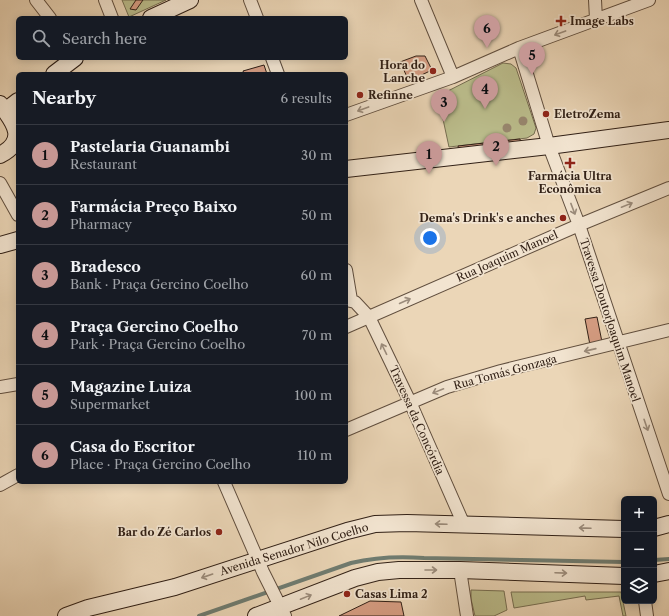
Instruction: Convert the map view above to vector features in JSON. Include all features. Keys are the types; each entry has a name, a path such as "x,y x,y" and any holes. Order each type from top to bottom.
{"main road":[{"path":"155,16 190,0"},
{"path":"57,72 72,60"},
{"path":"8,105 16,127"},
{"path":"348,169 549,146 669,130"},
{"path":"0,155 13,147 16,140"},
{"path":"0,245 16,241"},
{"name":"Avenida Senador Nilo Coelho","path":"66,616 88,608 260,565 347,531 375,524 390,523 621,529"},
{"path":"657,527 669,524"},
{"path":"256,616 355,578 378,572 399,570 460,570 621,576"},
{"path":"657,573 669,571"}],"street":[{"path":"36,0 48,16"},
{"path":"105,0 111,16"},
{"path":"250,0 256,16"},
{"path":"421,0 453,77"},
{"path":"595,0 596,19"},
{"path":"348,114 453,77 519,48 649,0"},
{"name":"Travessa DoutorJoaquim Manoel","path":"519,48 549,146 579,225 669,494"},
{"path":"273,60 277,72"},
{"path":"0,183 16,211"},
{"name":"Rua Joaquim Manoel","path":"348,327 579,225 669,188"},
{"name":"Travessa da Concórdia","path":"348,300 360,306 369,317 410,402 464,525"},
{"name":"Rua Tomás Gonzaga","path":"348,429 447,387 501,370 669,330"},
{"path":"0,387 16,384"},
{"path":"0,485 16,476"},
{"path":"226,484 260,565 281,607"},
{"path":"460,570 467,616"},
{"path":"645,604 647,616"}],"green space":[{"path":"122,0 166,0 131,16 129,16"},
{"path":"503,63 511,64 516,68 536,128 534,134 527,138 449,147 438,96"},
{"path":"471,590 504,591 507,610 494,616 475,616 471,599"},
{"path":"511,592 621,592 621,604 624,604 626,616 623,616 619,596 586,600 585,596 514,608"}],"building":[{"path":"136,0 143,0 136,10 130,9"},
{"path":"416,56 425,56 432,70 409,81 400,62"},
{"path":"264,65 266,72 243,72"},
{"path":"520,139 521,144 459,152 458,146"},
{"path":"597,317 602,342 590,345 585,319"},
{"path":"370,601 401,602 404,616 339,616"}],"waterway":[{"path":"199,616 351,563 378,558 405,557 621,562"},
{"path":"657,560 669,559"}],"place":[{"name":"Image Labs","path":"561,21"},
{"name":"Casa do Escritor","path":"487,48"},
{"name":"Hora do Lanche","path":"433,71"},
{"name":"Magazine Luiza","path":"532,75"},
{"name":"Refinne","path":"360,95"},
{"name":"Praça Gercino Coelho","path":"485,109"},
{"name":"EletroZema","path":"546,114"},
{"name":"Bradesco","path":"444,122"},
{"name":"Farmácia Ultra Econômica","path":"570,163"},
{"name":"Farmácia Preço Baixo","path":"496,166"},
{"name":"Pastelaria Guanambi","path":"429,174"},
{"name":"Dema's Drink's e anches","path":"563,218"},
{"name":"Bar do Zé Carlos","path":"219,532"},
{"name":"Casas Lima 2","path":"347,594"}]}
